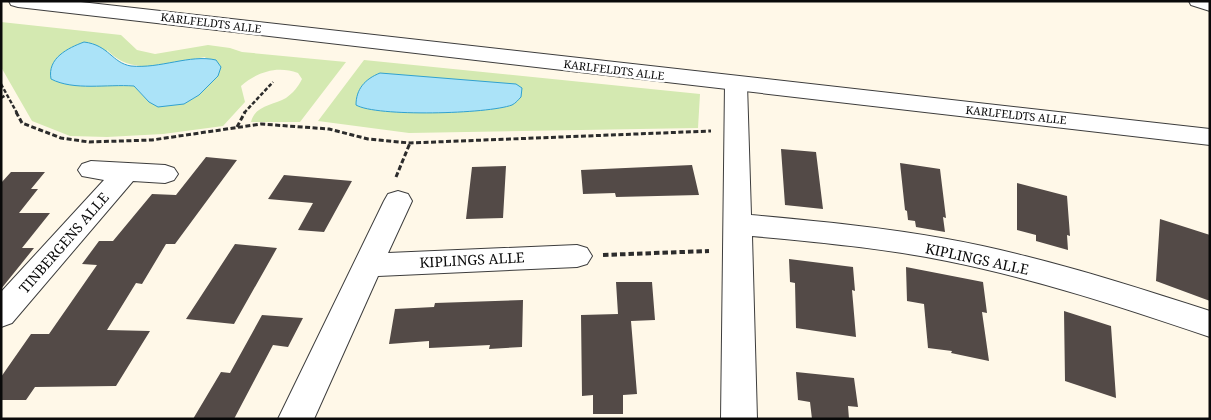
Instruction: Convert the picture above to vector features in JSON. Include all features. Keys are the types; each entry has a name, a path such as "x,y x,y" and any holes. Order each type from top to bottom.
{"street":[{"path":"1198,1 1210,5"},
{"name":"KARLFELDTS ALLE","path":"32,2 1210,137"},
{"path":"736,84 739,419"},
{"name":"TINBERGENS ALLE","path":"91,170 165,174"},
{"name":"TINBERGENS ALLE","path":"1,314 126,172"},
{"path":"296,419 398,201"},
{"name":"KIPLINGS ALLE","path":"737,237 890,241 976,256 1098,288 1210,324"},
{"name":"KIPLINGS ALLE","path":"368,264 577,256"}],"path":[{"path":"237,127 244,113 274,82"},
{"path":"1,84 22,123 60,138 89,142 152,140 262,124 329,129 368,139 410,143 736,130"},
{"path":"1,98 6,95"},
{"path":"577,256 737,237"}],"green space":[{"path":"1,22 121,35 137,50 155,54 208,45 242,52 346,62 300,122 251,122 256,112 289,96 302,79 298,73 275,70 254,77 241,86 245,102 223,126 163,134 107,137 70,136 32,121 1,67","holes":["107,50 117,59 129,64 154,66 205,57 218,76 199,95 184,104 149,102 134,86 110,85"]},
{"path":"364,60 700,94 698,128 409,133 318,121"}],"water":[{"path":"84,42 105,50 119,61 131,66 206,59 216,60 221,67 218,76 199,95 184,104 158,107 149,102 134,86 80,86 60,83 51,79 52,65 55,60 65,51"},
{"path":"380,73 516,84 522,88 521,97 512,105 457,112 408,113 367,109 356,105 356,99 362,85"}],"building":[{"path":"781,149 816,152 823,209 785,205"},
{"path":"206,157 237,160 175,244 166,244 142,284 136,283 107,330 150,331 116,386 35,387 26,400 1,400 1,377 31,334 49,334 97,265 82,264 99,241 113,241 152,194 176,195"},
{"path":"900,163 940,169 946,218 943,217 945,232 916,227 915,221 908,220 907,211 905,210"},
{"path":"692,165 699,195 616,197 615,193 583,194 581,170"},
{"path":"506,166 503,218 466,219 472,167"},
{"path":"11,172 45,172 31,189 38,189 19,213 50,213 22,248 34,248 1,289 1,183"},
{"path":"284,175 352,181 324,232 298,230 313,203 268,199"},
{"path":"1017,183 1067,196 1070,236 1067,235 1068,250 1036,241 1036,235 1017,230"},
{"path":"1160,219 1210,235 1210,301 1156,281"},
{"path":"235,244 277,248 234,324 186,319"},
{"path":"789,259 853,267 855,291 852,290 856,337 796,328 795,283 790,282"},
{"path":"906,267 983,282 987,313 982,312 989,361 951,353 952,351 928,348 924,304 907,301"},
{"path":"616,282 652,282 655,320 631,321 637,394 623,395 623,414 593,414 593,395 582,396 581,315 618,314"},
{"path":"523,300 522,347 489,349 490,345 429,348 429,341 389,344 395,309 434,307 435,303"},
{"path":"1064,311 1111,326 1116,398 1065,381"},
{"path":"262,315 303,318 288,347 273,345 234,419 193,419 221,372 230,373"},
{"path":"796,372 854,378 858,407 848,406 849,419 812,419 810,402 798,400"}]}
